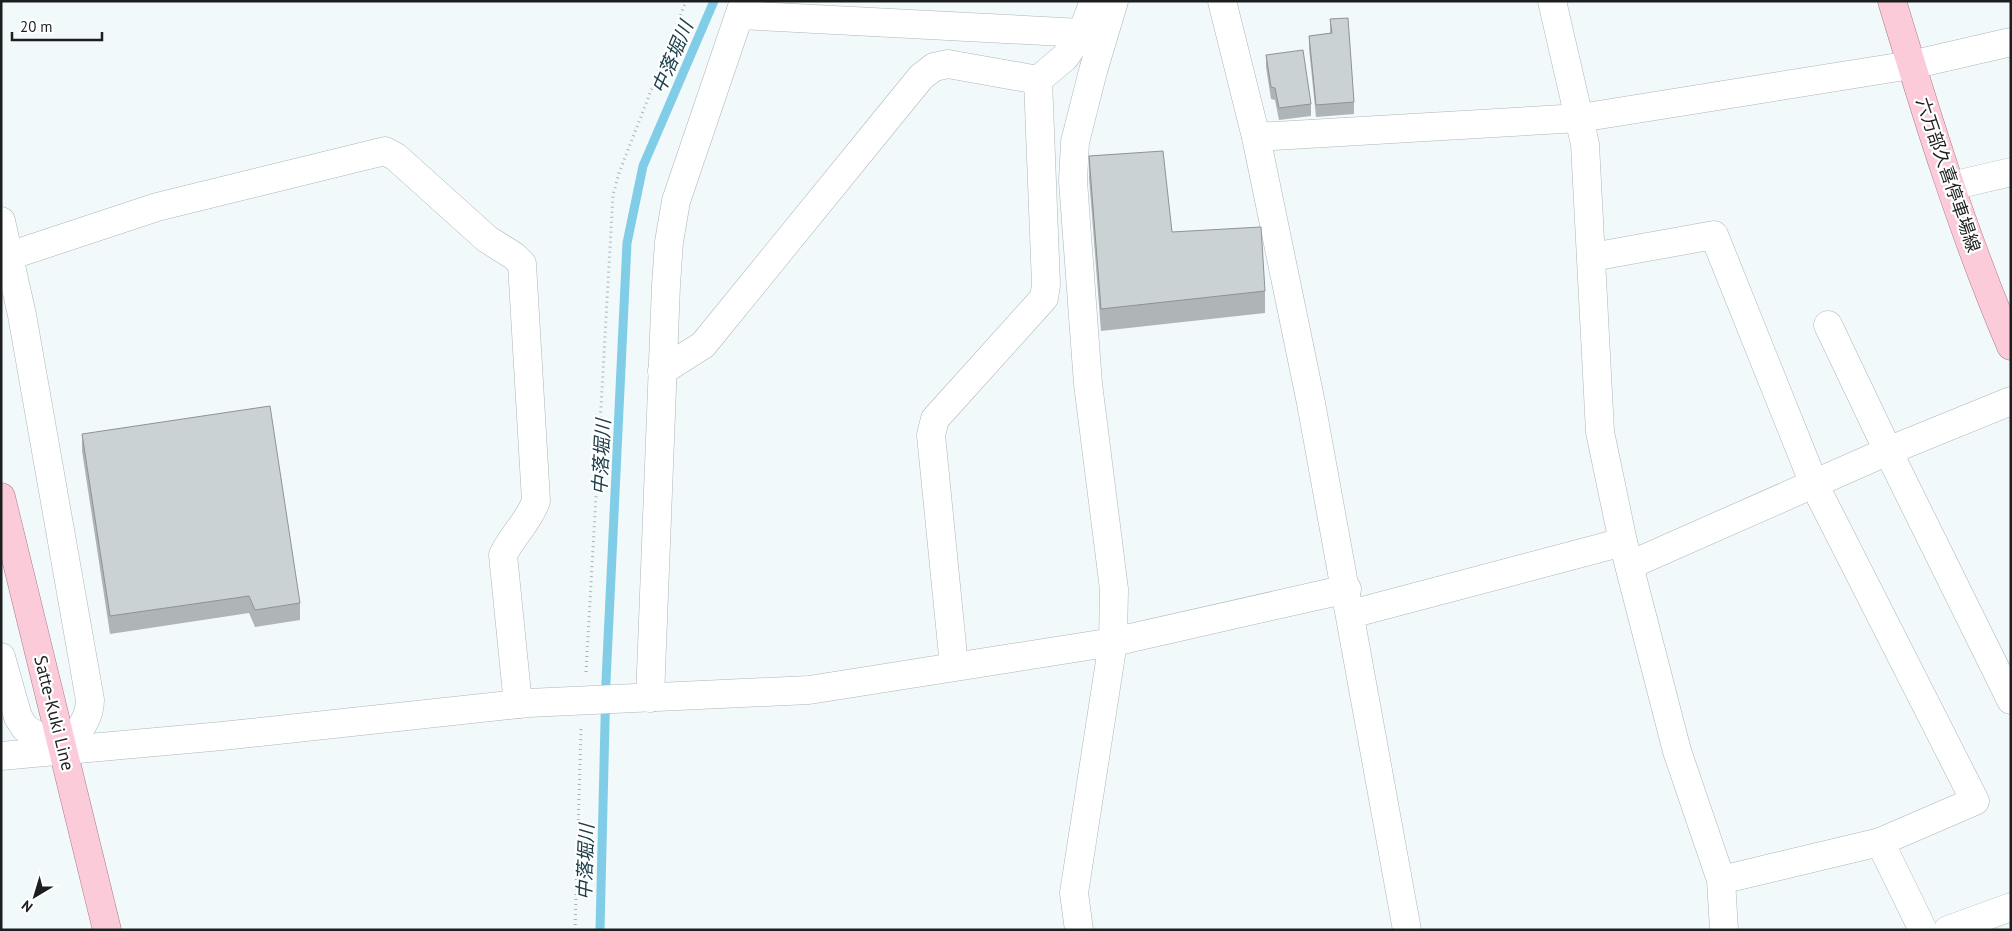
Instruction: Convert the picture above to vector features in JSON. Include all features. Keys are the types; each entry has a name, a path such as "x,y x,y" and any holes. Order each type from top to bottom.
{"main road":[{"name":"六万部久喜停車場線","path":"1892,1 1950,186 1990,297 2011,346"},
{"name":"Satte-Kuki Line","path":"1,497 107,930"}],"street":[{"path":"1038,80 1065,57 1082,33 1094,1"},
{"path":"1079,930 1074,893 1113,642 1114,589 1088,384 1073,181 1075,142 1093,71 1114,1"},
{"path":"1222,1 1256,137 1309,393 1408,930"},
{"path":"1552,1 1585,144 1600,432 1626,553 1677,751 1721,880 1724,930"},
{"path":"639,698 662,371 668,251 676,201 742,8 1082,33"},
{"path":"1256,137 1580,118 1911,65 2011,42"},
{"path":"1065,57 1093,71"},
{"path":"662,371 703,345 922,77 934,67 948,64 1038,80"},
{"path":"954,666 931,435 935,419 1044,298 1046,285 1038,80"},
{"path":"9,256 157,207 386,151 396,157 487,239 514,256 522,264 536,501 530,516 508,544 503,555 518,704"},
{"path":"1950,186 2011,172"},
{"path":"1,221 22,315 90,700 90,711 86,721 62,751"},
{"path":"1592,257 1714,235 1814,484 1975,801 1880,842 1721,880"},
{"path":"1828,325 2011,700"},
{"path":"1,756 222,736 518,704 586,691 639,698 809,690 1113,642 1349,602 1626,553 1814,484 1888,451 2011,401"},
{"path":"1,657 18,717 25,728 62,751"},
{"path":"1880,842 1923,930"},
{"path":"1948,930 2011,907"}],"path":[{"path":"586,691 613,195 686,1"},
{"path":"575,930 581,728"}],"building":[{"path":"1348,18 1354,102 1316,105 1309,36 1332,33 1330,19"},
{"path":"1303,50 1311,104 1279,108 1275,88 1271,87 1266,55"},
{"path":"1163,151 1172,232 1261,227 1265,291 1101,309 1089,156"},
{"path":"270,406 300,603 255,610 249,596 110,616 82,434"}],"waterway":[{"name":"中落堀川","path":"600,930 606,681 627,243 643,166 714,1"}]}
